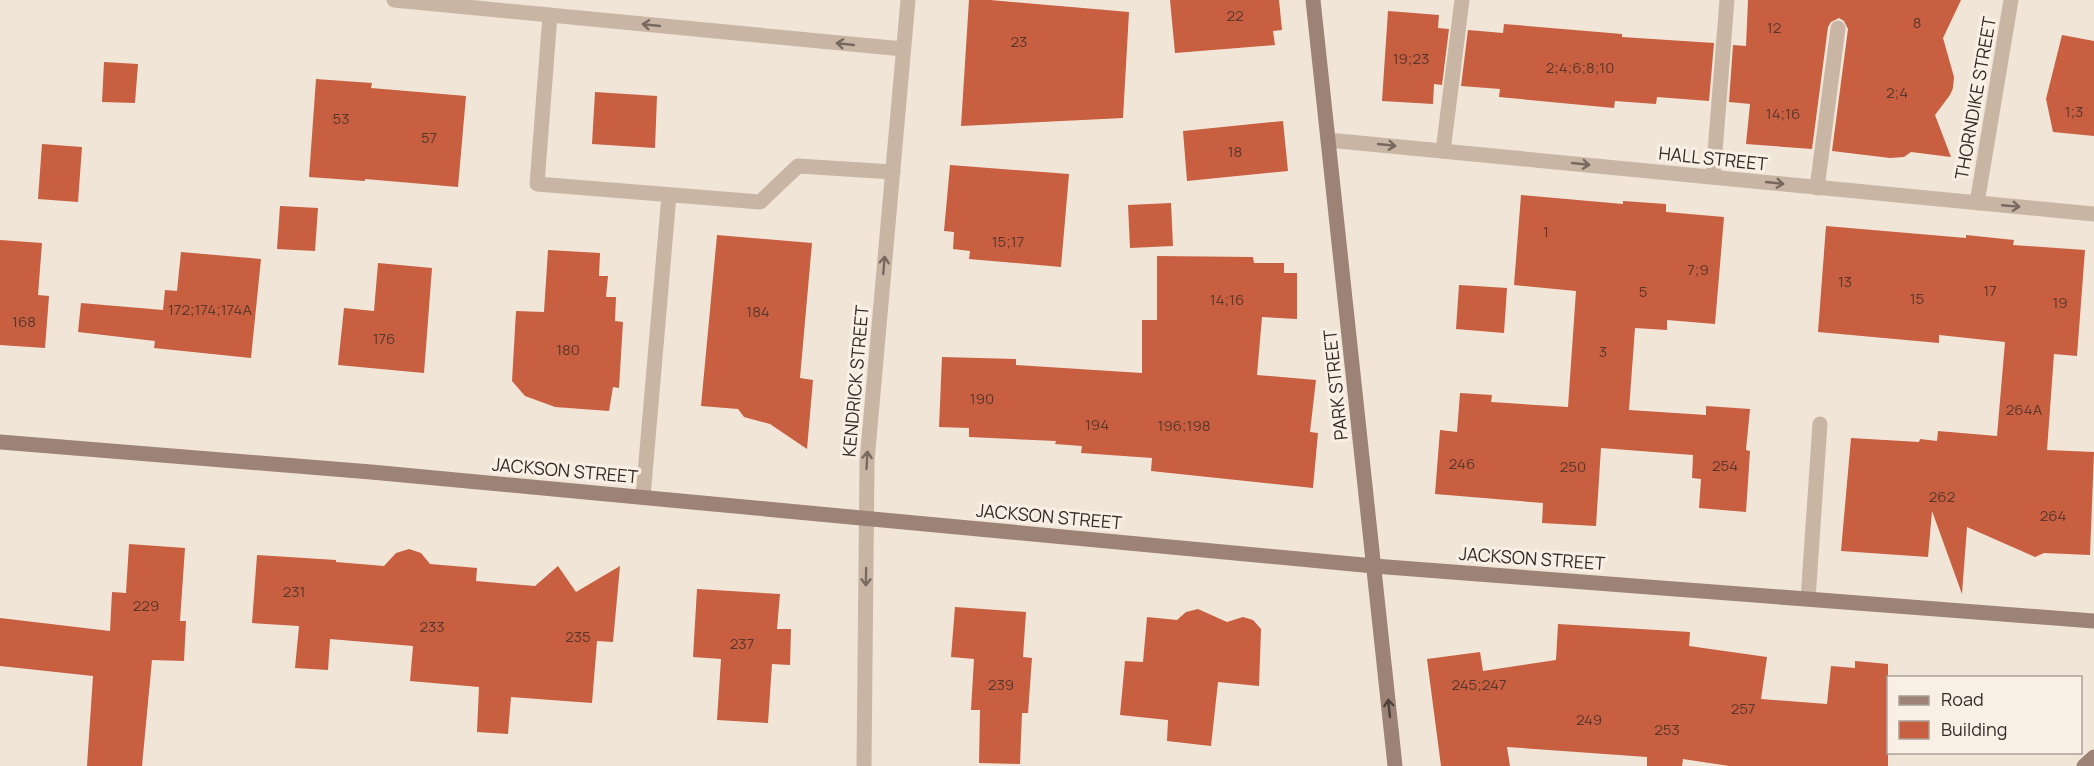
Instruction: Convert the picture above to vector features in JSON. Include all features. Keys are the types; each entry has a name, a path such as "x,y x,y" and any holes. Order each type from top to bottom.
{"main road":[{"name":"PARK STREET","path":"1313,0 1395,766"},
{"name":"JACKSON STREET","path":"0,442 371,472 1374,566 2094,621"},
{"path":"2084,766 2094,757"}],"street":[{"path":"394,0 903,50"},
{"name":"KENDRICK STREET","path":"864,766 867,460 908,0"},
{"path":"1443,151 1461,0"},
{"path":"1713,177 1726,0"},
{"name":"THORNDIKE STREET","path":"1977,203 2011,0"},
{"path":"550,15 537,184 760,202 798,166 893,172"},
{"path":"1817,188 1838,28"},
{"name":"HALL STREET","path":"1328,140 2094,214"},
{"path":"643,497 669,195"},
{"path":"1808,599 1820,424"}],"building":[{"path":"969,0 1129,12 1123,118 961,126"},
{"path":"1170,0 1279,0 1282,30 1273,31 1275,45 1175,53"},
{"path":"1748,0 1961,0 1943,38 1954,77 1953,88 1935,115 1951,157 1911,152 1904,157 1890,158 1832,151 1848,29 1844,21 1839,18 1831,22 1828,27 1812,149 1746,144 1750,104 1729,102 1733,45 1746,46"},
{"path":"1388,11 1439,15 1438,28 1449,29 1442,85 1434,84 1433,104 1382,101"},
{"path":"1504,24 1622,34 1622,37 1714,43 1709,101 1657,97 1656,104 1615,101 1614,108 1499,97 1500,89 1461,86 1468,30 1503,33"},
{"path":"2062,35 2094,41 2094,136 2053,132 2046,99"},
{"path":"104,62 138,64 135,103 102,102"},
{"path":"316,79 372,83 371,88 466,96 458,187 309,177"},
{"path":"595,92 657,96 655,148 592,144"},
{"path":"1283,121 1288,171 1187,181 1183,131"},
{"path":"42,144 82,147 78,202 38,199"},
{"path":"950,165 1069,174 1061,267 969,259 970,251 953,249 954,232 944,231"},
{"path":"1521,195 1623,204 1623,201 1666,204 1666,212 1724,217 1715,324 1667,320 1667,330 1635,328 1629,410 1706,415 1706,406 1750,409 1746,450 1750,451 1746,512 1699,508 1701,479 1692,478 1693,455 1601,448 1596,526 1542,523 1543,503 1435,494 1440,430 1457,432 1460,393 1492,395 1491,402 1568,407 1576,291 1514,285"},
{"path":"1171,203 1173,246 1130,248 1128,205"},
{"path":"280,206 318,208 315,251 277,249"},
{"path":"1826,226 1966,238 1966,235 2014,240 2013,245 2085,250 2077,356 2054,354 2047,450 2094,452 2090,555 2044,553 2035,557 1967,527 1962,594 1932,511 1928,557 1841,551 1851,438 1937,441 1938,431 1997,436 2005,342 1939,335 1939,343 1818,332"},
{"path":"717,235 812,243 800,378 813,380 807,449 770,424 744,417 738,409 701,406"},
{"path":"0,240 42,243 38,295 49,296 45,348 0,345"},
{"path":"548,250 600,253 599,276 608,276 606,297 616,297 615,321 623,322 619,388 613,387 609,411 555,407 525,396 512,381 516,311 544,312"},
{"path":"181,252 261,259 251,358 154,348 155,341 78,332 81,303 163,310 165,290 177,291"},
{"path":"1157,256 1253,257 1254,263 1284,263 1284,273 1297,273 1297,319 1262,317 1257,375 1316,380 1310,432 1318,433 1313,488 1151,471 1152,458 1081,453 1082,446 1055,444 1056,441 969,437 969,428 939,427 942,357 1016,359 1016,365 1142,373 1142,320 1157,320"},
{"path":"378,263 432,268 424,373 338,365 344,308 374,311"},
{"path":"1459,285 1507,288 1504,333 1456,329"},
{"path":"129,544 185,548 180,621 186,621 184,661 152,660 142,766 87,766 93,676 0,666 0,618 110,631 112,592 126,593"},
{"path":"409,549 421,553 430,564 477,568 476,581 535,586 558,566 576,592 620,566 613,642 597,641 592,703 511,697 508,734 477,732 479,687 410,681 413,646 330,639 328,670 295,668 299,626 252,623 257,555 336,560 336,562 384,566 396,553"},
{"path":"697,589 780,594 777,629 791,629 790,665 772,664 768,723 717,720 721,659 693,657"},
{"path":"955,607 1026,612 1023,657 1032,658 1028,713 1022,713 1020,764 979,763 980,710 971,710 974,659 951,657"},
{"path":"1198,609 1227,622 1243,617 1253,620 1261,629 1259,686 1218,682 1211,746 1167,741 1168,720 1120,715 1125,661 1143,662 1147,617 1177,620 1186,612"},
{"path":"1558,624 1690,632 1689,646 1767,657 1761,699 1827,704 1831,666 1855,668 1855,661 1888,664 1888,766 1729,766 1683,759 1682,766 1647,766 1647,757 1507,747 1510,766 1441,766 1427,659 1480,652 1483,671 1556,660"}]}
